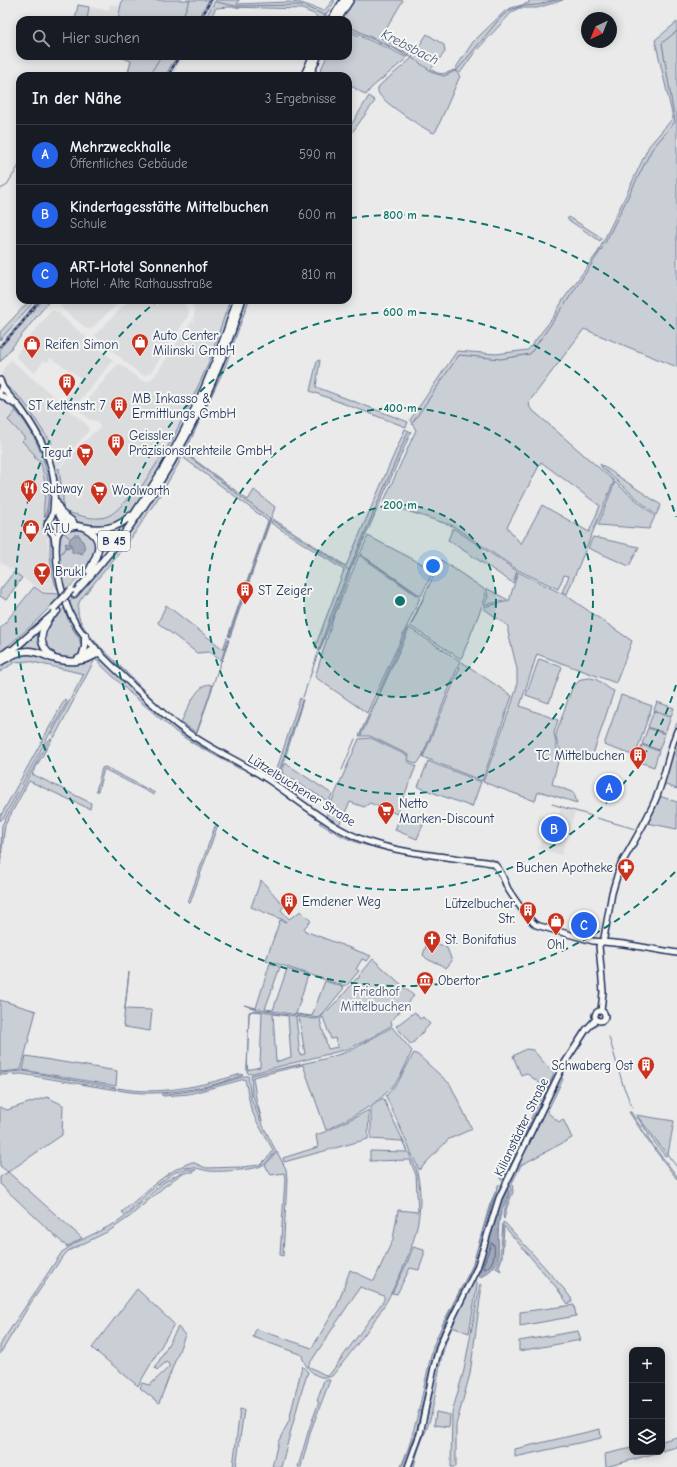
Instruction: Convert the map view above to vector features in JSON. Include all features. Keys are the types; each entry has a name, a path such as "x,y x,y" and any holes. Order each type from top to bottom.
{"highway":[{"path":"337,16 344,0"},
{"path":"338,16 350,0"},
{"path":"306,72 311,60"},
{"path":"311,72 316,60"},
{"name":"B 45","path":"72,592 122,530 175,448 194,411 217,358 236,304"},
{"name":"B 45","path":"0,662 56,609 103,560 153,494 199,413 216,375 241,304"},
{"path":"55,499 59,510 66,518 93,534 98,544 97,556 89,572"},
{"path":"61,524 100,529 114,527 123,522 137,509"},
{"path":"56,609 45,627 42,638 45,649 58,659"},
{"name":"B 45","path":"0,657 56,609"},
{"path":"82,657 86,647 84,635"},
{"path":"72,661 97,650"},
{"path":"0,662 14,654 26,651 38,652 58,659 72,661 85,660 97,650"}],"main road":[{"path":"0,380 1,389 12,398 24,412 40,437 47,454 57,512 61,524 56,550"},
{"path":"0,395 24,412"},
{"path":"55,499 53,514 47,523 54,536 56,550"},
{"path":"51,517 61,524"},
{"path":"50,530 54,532 61,524"},
{"name":"Lützelbuchener Straße","path":"56,550 57,564 63,592 73,618 84,635 123,676 185,731 254,770 323,818 347,832 368,841 398,849 494,864 501,873 510,892 536,925 593,941 602,942"},
{"path":"677,731 653,807 617,874 602,942 624,944 677,953"},
{"name":"Kilianstädter Straße","path":"408,1467 420,1434 440,1345 477,1268 496,1205 564,1064 588,1026 596,1019 599,1021 604,1019 605,1015 601,1011 603,995 599,946 602,942"}],"shaded area":[{"path":"209,0 216,0 206,16 200,16"},
{"path":"110,4 121,6 118,16 88,16 89,7 109,10"},
{"path":"175,60 182,60 174,72 167,72"},
{"path":"32,304 38,304 0,348 0,340"},
{"path":"64,304 117,304 92,328 89,329 60,307"},
{"path":"125,304 184,304 189,311 188,316 151,372 146,375 140,374 95,335"},
{"path":"192,304 229,304 207,367 172,440 140,489 136,486 120,507 108,516 99,518 65,512 63,510 63,486 61,486 59,468 93,433 99,430 100,427 98,421 90,420 80,411 81,407 117,365 120,364 142,381 149,381 154,377 192,321 195,321 193,319 195,312"},
{"path":"51,311 60,314 113,360 75,406 64,399 81,378 51,358 47,362 44,360 34,373 16,357 18,352"},
{"path":"11,360 87,425 89,430 55,471 48,447 51,441 26,404 4,384 5,382 1,375 4,368"},
{"path":"4,390 36,449 42,471 43,487 52,493 55,534 49,534 47,540 52,577 56,592 42,591 0,562 0,396"},
{"path":"561,808 575,812 561,855 538,848 542,838 539,837 538,814 557,820"}],"green space":[{"path":"122,0 209,0 200,16 119,16"},
{"path":"216,0 239,0 237,4 288,2 301,3 324,11 333,0 335,1 325,16 316,16 302,9 228,7 216,8 211,16 206,16"},
{"path":"353,0 403,0 381,38 410,54 408,57 395,49 352,31 352,16 343,16"},
{"path":"529,0 563,0 537,8 519,8 512,12 475,52 460,73 455,69 473,42 504,12 511,8 529,3"},
{"path":"78,5 89,7 88,16 76,16"},
{"path":"677,22 677,367 584,329 529,402 530,408 614,481 567,594 562,592 569,576 564,575 558,589 518,570 453,526 383,503 416,430 410,420 457,351 496,354 528,350 554,316 563,300 598,252 649,146 673,118 655,40","holes":["541,462 600,506 589,532 542,505 521,544 507,527"]},
{"path":"352,33 407,58 371,88 366,95 352,86 352,72 320,72 325,60 352,60"},
{"path":"427,34 444,45 445,52 431,69 442,74 454,70 460,76 434,133 422,127 396,109 382,98 378,90 380,85 410,60"},
{"path":"128,60 175,60 167,72 128,72 131,61"},
{"path":"369,96 375,101 352,133 352,124"},
{"path":"569,217 602,238 600,241 567,219"},
{"path":"26,304 32,304 0,340 0,332"},
{"path":"38,304 47,304 0,362 0,348"},
{"path":"229,304 234,304 199,396 175,443 136,506 127,516 112,525 103,527 91,526 73,521 67,517 58,505 57,487 45,444 5,389 1,376 5,382 4,384 25,403 45,434 52,442 48,447 55,471 59,468 61,485 63,485 63,510 65,512 87,517 100,518 106,517 116,511 137,486 140,489 172,440 207,367"},
{"path":"244,304 248,304 225,367 184,454 162,492 132,537 81,599 78,606 78,615 80,620 92,638 156,702 184,727 134,684 95,644 83,629 68,604 124,538 150,503 173,467 204,406"},
{"path":"320,360 316,387 408,422 406,427 310,391 317,361"},
{"path":"0,397 12,406 31,427 43,451 50,479 51,506 49,516 43,521 47,517 48,500 45,466 41,450 26,422"},
{"path":"16,411 32,434 44,461 48,489 48,503 45,517 45,484 40,460 38,461 34,457 36,456 22,441 25,438 8,420"},
{"path":"405,429 411,432 351,569 320,650 315,647 344,570 271,523 273,519 346,566"},
{"path":"187,454 248,500 254,490 275,507 230,637 228,636 268,521 184,458"},
{"path":"600,464 661,505 656,515 602,468"},
{"path":"615,482 655,516 649,529 598,525"},
{"path":"123,525 100,553 99,553 92,530"},
{"path":"42,528 46,529 52,537 61,596 55,584 52,571 50,537"},
{"path":"453,528 517,571 513,583 448,540"},
{"path":"68,529 76,529 88,533 95,541 96,547 92,561 65,592 59,564 58,543 60,534"},
{"path":"368,536 434,570 421,596 360,554"},
{"path":"593,537 639,547 629,566 588,548"},
{"path":"359,555 420,598 367,713 315,677 333,619"},
{"path":"441,560 484,589 486,596 461,659 410,626"},
{"path":"14,572 22,578 6,600 0,596 0,590"},
{"path":"518,572 567,596 632,641 616,683 537,654 520,706 558,720 554,733 559,758 552,784 574,793 577,803 542,792 538,792 535,801 483,782 512,703 517,686 517,669 508,632 508,626 483,608 509,601"},
{"path":"34,587 43,593 59,594 59,598 31,626 0,653 0,629"},
{"path":"486,588 508,600 484,605 488,597"},
{"path":"166,605 223,649 227,638 229,640 222,661 209,652 197,653 158,623"},
{"path":"65,607 73,625 83,640 82,644 81,639 70,624 84,648 81,654 76,658 60,658 53,654 43,641 46,627 64,608 69,622"},
{"path":"408,627 460,661 422,757 417,764 408,760 409,755 370,736 359,736"},
{"path":"42,629 46,653 17,650"},
{"path":"31,653 56,661 95,657 103,662 178,731 195,743 240,769 194,744 176,732 129,692 95,659 54,738 52,733 84,674 29,661 15,662 0,672 0,664 15,656"},
{"path":"539,659 562,667 549,703 526,695"},
{"path":"462,662 512,696 482,781 423,757"},
{"path":"590,678 597,680 614,691 592,757 586,755 577,757 568,756 559,747 556,734 572,688 581,679"},
{"path":"209,684 213,686 197,733 181,722 196,694 204,686"},
{"path":"621,695 652,706 635,756 604,745"},
{"path":"300,698 303,700 277,784 273,781"},
{"path":"65,699 67,702 66,704 4,817 0,821 0,817"},
{"path":"657,702 674,708 671,716 654,710"},
{"path":"654,711 671,717 665,733 648,727"},
{"path":"648,728 665,734 659,750 642,744"},
{"path":"371,738 408,756 407,761 416,766 397,814 370,803 364,807 350,802 339,825 327,817 327,812 359,739"},
{"path":"50,739 52,739 32,774 91,803 90,809 29,781 5,825 0,865 2,825"},
{"path":"642,745 659,751 654,767 637,761"},
{"path":"673,746 677,748 677,789 663,784"},
{"path":"428,761 481,782 472,807 418,787"},
{"path":"285,763 332,794 329,802 282,773"},
{"path":"105,767 155,793 154,795 104,769 98,791 96,791 102,768"},
{"path":"659,796 677,802 677,829 647,823"},
{"path":"402,811 425,820 417,839 395,830"},
{"path":"324,821 379,847 364,845 348,839 319,823"},
{"path":"215,826 217,827 190,903 188,902"},
{"path":"261,880 284,906 281,910 289,919 301,911 311,921 304,928 305,931 371,956 367,961 362,959 356,969 359,971 347,985 344,986 266,960 280,920 286,921 251,907"},
{"path":"432,941 447,948 452,961 446,968 429,960 423,955 426,946"},
{"name":"Friedhof Mittelbuchen","path":"373,959 414,996 391,1021 392,1025 369,1039 348,1049 249,1074 247,1072 247,1070 260,1067 262,1012 252,1011 256,1010 314,1019 320,1018 338,1001 356,979 359,978","holes":["273,1014 288,1016 291,1057 276,1062","296,1017 299,1017 305,1054 300,1055","323,1017 331,1039 335,1038 338,1047 328,1049 320,1020"]},
{"path":"270,963 280,967 265,1009 273,1010 287,969 308,975 296,1014 312,1016 325,981 344,988 321,1016 317,1018 253,1008 244,1005 256,1008"},
{"path":"129,972 125,1009 152,1010 150,1031 125,1027 123,1025"},
{"path":"0,1000 36,1011 21,1070 0,1072"},
{"path":"415,1012 420,1019 423,1017 430,1024 411,1045 396,1026"},
{"path":"392,1027 412,1051 396,1082 373,1104 326,1130 303,1065 253,1077 256,1098 262,1121 252,1094 251,1075 324,1059 350,1051"},
{"path":"526,1049 533,1050 554,1074 502,1180 500,1179 524,1134 545,1087 526,1073 521,1075 513,1056"},
{"path":"414,1053 450,1084 472,1129 449,1139 419,1170 386,1096 398,1082"},
{"path":"26,1056 117,1071 116,1086 23,1070"},
{"path":"23,1071 116,1088 116,1090 22,1074 0,1075 0,1073"},
{"path":"241,1074 243,1075 223,1082 198,1088 170,1092 143,1093 118,1090 118,1088 149,1091 180,1088 195,1086"},
{"path":"248,1076 251,1098 259,1118 276,1151 271,1157 261,1166 244,1170 209,1171 185,1168 162,1182 125,1215 122,1212 164,1177 182,1166 192,1162 206,1168 260,1165 271,1154 273,1150 251,1109 245,1079 189,1094 163,1096 161,1094 193,1090"},
{"path":"560,1076 563,1079 547,1112 559,1122 563,1119 572,1138 521,1165 512,1183 513,1192 504,1219 503,1215 511,1190 508,1182 528,1146"},
{"path":"47,1097 63,1105 62,1135 8,1172 0,1166 0,1107 7,1110"},
{"path":"383,1098 416,1168 420,1198 417,1227 408,1255 385,1304 365,1334 332,1376 322,1377 312,1373 303,1360 302,1355 253,1337 256,1329 312,1348 337,1306 350,1270 374,1281 393,1239 398,1210 418,1212 416,1175 410,1160 370,1161 370,1151 407,1152 402,1141 371,1139 371,1107","holes":["360,1287 384,1296 384,1300 330,1374 327,1376 308,1366"]},
{"path":"369,1110 368,1139 284,1162 283,1158 318,1147 316,1135"},
{"path":"629,1112 631,1112 649,1140 677,1176 677,1179 648,1141"},
{"path":"636,1115 674,1121 668,1154 665,1156"},
{"path":"277,1152 286,1169 287,1180 283,1256 280,1255 285,1179 284,1173 271,1175 265,1165"},
{"path":"187,1169 196,1170 194,1172 181,1174 128,1218 109,1231 68,1251 30,1304 0,1354 0,1346 3,1340 62,1252 77,1242 118,1222 164,1182"},
{"path":"8,1172 82,1238 67,1247 0,1184 0,1177"},
{"path":"499,1184 491,1204 472,1267 490,1204"},
{"path":"501,1185 471,1277 448,1322 438,1347 419,1433 406,1467 404,1467 417,1433 436,1346 446,1322 474,1267 492,1204"},
{"path":"503,1222 564,1289 571,1298 572,1302 568,1304 556,1287 504,1226 502,1258 499,1266 501,1271 496,1268 500,1259"},
{"path":"413,1247 424,1250 424,1255 419,1270 410,1268 397,1294 392,1293 407,1263"},
{"path":"472,1267 435,1346 416,1433 401,1467 409,1446 418,1414 433,1346 444,1321"},
{"path":"473,1281 477,1282 477,1286 469,1333 452,1327 447,1338 441,1358 431,1417 414,1467 410,1467 428,1413 439,1356 448,1331"},
{"path":"480,1284 482,1285 470,1374 456,1425 456,1467 451,1467 452,1413 464,1370"},
{"path":"137,1289 174,1324 138,1386 92,1348"},
{"path":"574,1305 576,1316 520,1326 520,1312"},
{"path":"178,1327 185,1335 159,1403 140,1388 142,1383 149,1385 151,1384 169,1367 169,1364 166,1362 157,1370 155,1368"},
{"path":"578,1331 581,1340 519,1351 519,1341"},
{"path":"302,1366 308,1372 281,1467 272,1467 278,1442 289,1421"},
{"path":"324,1380 330,1380 311,1430 301,1467 298,1467 309,1429 319,1402 317,1401"},
{"path":"240,1409 244,1410 236,1467 233,1467"},
{"path":"436,1412 450,1415 449,1427 434,1425"},
{"path":"600,1429 601,1438 515,1457 515,1449"},
{"path":"677,1437 677,1447 665,1450 665,1440"},
{"path":"629,1449 629,1455 649,1455 606,1467 605,1454"}],"water":[{"path":"74,535 79,535 83,542 84,549 82,554 77,552 75,554 72,552 72,546 67,548 65,544 67,543 71,545 69,540"},
{"path":"507,1187 509,1190 499,1222 498,1259 491,1270 479,1277 477,1273 498,1206"}],"waterway":[{"name":"Krebsbach","path":"183,16 190,0"},
{"name":"Krebsbach","path":"352,28 408,55 434,73 444,76 459,68 501,17 510,10 522,6 538,5 556,0"},
{"name":"Krebsbach","path":"216,2 235,6 301,5 327,16"},
{"path":"605,243 652,149 675,122 662,43 677,31"},
{"name":"Krebsbach","path":"151,72 159,60"},
{"name":"Krebsbach","path":"0,189 6,186 16,170"},
{"path":"565,304 603,247"},
{"path":"413,422 459,355 501,359 530,354 563,307"},
{"path":"303,697 330,618 349,570 408,432"},
{"path":"188,456 270,519 229,636"},
{"path":"273,521 349,570"},
{"path":"64,533 70,538"},
{"path":"61,554 66,547"},
{"path":"360,554 419,596"},
{"path":"411,625 423,599"},
{"path":"361,735 409,629"},
{"path":"197,732 228,640"},
{"path":"276,781 302,701"},
{"path":"673,732 677,723"},
{"path":"658,784 672,736"},
{"path":"342,770 355,739"},
{"path":"648,810 656,790"},
{"path":"552,804 592,816"},
{"path":"597,818 635,829"},
{"path":"609,1037 623,1085 633,1109"},
{"path":"638,1117 677,1167"}],"railway":[{"path":"202,16 211,0"},
{"path":"170,72 177,60"},
{"path":"0,346 21,324 36,304"}],"place":[{"name":"Auto Center Milinski GmbH","path":"140,357"},
{"name":"Reifen Simon","path":"32,359"},
{"name":"ST Keltenstr. 7","path":"67,397"},
{"name":"MB Inkasso & Ermittlungs GmbH","path":"119,420"},
{"name":"Geissler Präzisionsdrehteile GmbH","path":"116,457"},
{"name":"Tegut","path":"85,467"},
{"name":"Subway","path":"29,503"},
{"name":"Woolworth","path":"99,505"},
{"name":"A.T.U","path":"31,543"},
{"name":"Brukl","path":"42,586"},
{"name":"ST Zeiger","path":"245,605"},
{"name":"TC Mittelbuchen","path":"638,770"},
{"name":"Mehrzweckhalle","path":"609,788"},
{"name":"Netto Marken-Discount","path":"386,825"},
{"name":"Kindertagesstätte Mittelbuchen","path":"554,829"},
{"name":"Buchen Apotheke","path":"626,882"},
{"name":"Emdener Weg","path":"289,916"},
{"name":"Lützelbucher Str.","path":"528,925"},
{"name":"ART-Hotel Sonnenhof","path":"584,925"},
{"name":"Ohl","path":"556,936"},
{"name":"St. Bonifatius","path":"432,954"},
{"name":"Obertor","path":"425,995"},
{"name":"Schwaberg Ost","path":"646,1080"}]}
